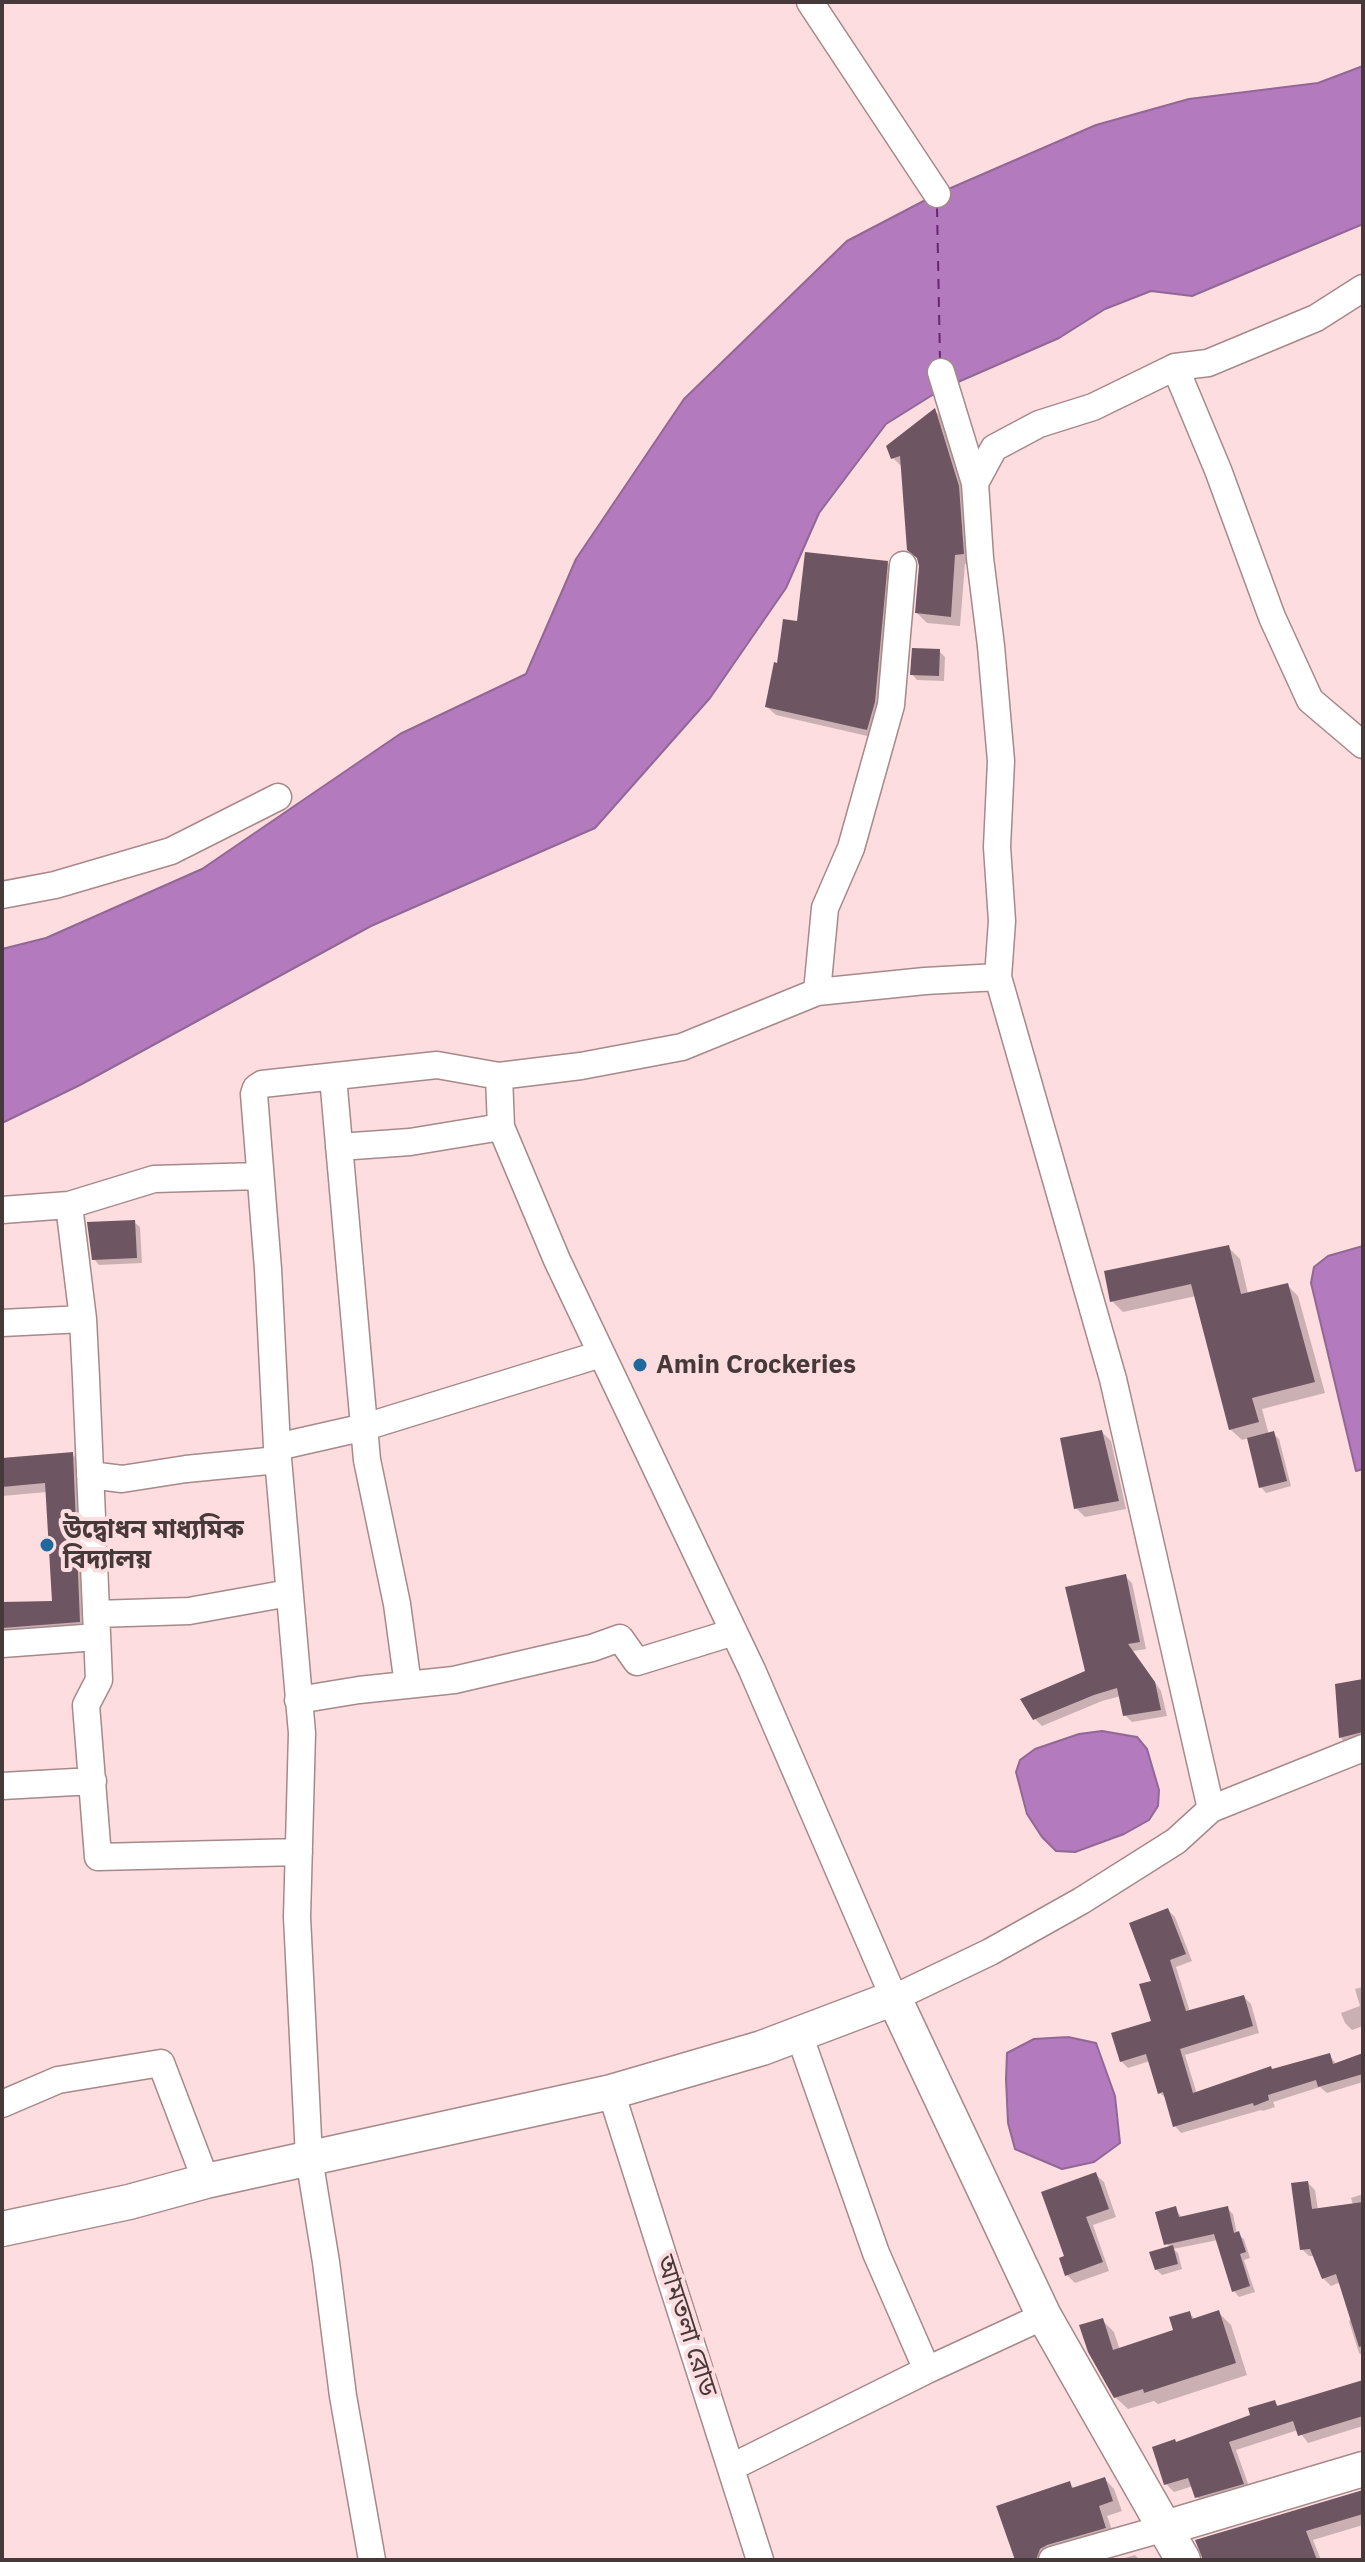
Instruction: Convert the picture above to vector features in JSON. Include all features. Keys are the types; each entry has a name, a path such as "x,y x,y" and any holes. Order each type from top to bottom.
{"main road":[{"path":"2,2229 611,2092 762,2048 894,1998 1044,2316 1183,2560"},
{"path":"1165,2528 1363,2469"}],"street":[{"path":"810,2 937,194"},
{"path":"975,483 994,448 1039,424 1093,407 1175,367 1208,363 1316,318 1363,288"},
{"path":"1175,367 1218,470 1272,617 1310,700 1363,745"},
{"path":"941,372 975,483 991,646 1001,761 997,847 1002,921 998,977 1113,1379 1211,1809"},
{"path":"817,992 825,908 851,848 891,705 903,565"},
{"path":"2,895 55,885 171,851 278,797"},
{"path":"372,2560 343,2396 309,2158 297,1917 302,1733 278,1454 256,1088 279,1082 437,1065 499,1076 581,1066 682,1047 817,992 998,977"},
{"path":"499,1076 501,1127 557,1260 734,1632 894,1998 990,1952 1081,1901 1176,1841 1211,1809 1363,1748"},
{"path":"333,1077 372,1489 397,1604 408,1685"},
{"path":"339,1147 410,1142 501,1127"},
{"path":"2,1210 69,1205 154,1179 259,1176"},
{"path":"69,1205 83,1319 90,1475 99,1680 86,1705 98,1857 299,1852"},
{"path":"2,1323 83,1319"},
{"path":"90,1475 122,1479 278,1454 601,1354"},
{"path":"2,1644 289,1593"},
{"path":"298,1700 454,1680 592,1648 620,1638 637,1662 734,1632"},
{"path":"2,1786 93,1781"},
{"path":"799,2034 876,2253 927,2370"},
{"path":"2,2104 58,2080 161,2063 206,2181"},
{"name":"আমতলা রোড","path":"611,2092 760,2560"},
{"path":"732,2467 1044,2316"},
{"path":"1052,2560 1165,2528"}],"shaded area":[{"path":"1363,66 1363,224 1192,296 1151,291 1105,309 1059,338 942,389 886,424 819,513 786,588 710,698 595,828 371,926 80,1085 2,1123 2,949 46,938 202,869 400,734 526,674 576,559 684,399 847,241 937,194 1096,125 1189,99 1318,83"},
{"path":"1363,1246 1363,1469 1356,1471 1311,1283 1314,1267 1328,1256"},
{"path":"1102,1731 1137,1737 1147,1749 1159,1790 1158,1806 1149,1820 1124,1834 1075,1852 1056,1851 1027,1814 1016,1772 1020,1760 1035,1749 1079,1734"},
{"path":"1068,2037 1096,2043 1115,2096 1120,2143 1094,2162 1062,2169 1015,2149 1008,2123 1007,2053 1034,2039"}],"building":[{"path":"935,408 959,486 964,554 955,555 951,617 915,613 919,566 917,558 907,550 900,456 891,459 886,446"},
{"path":"805,552 888,561 875,702 867,730 765,707 774,662 777,663 783,619 797,621"},
{"path":"912,648 940,649 939,676 910,675"},
{"path":"135,1220 137,1258 92,1260 87,1222"},
{"path":"1229,1245 1241,1294 1288,1283 1315,1382 1252,1398 1259,1422 1229,1430 1191,1284 1110,1302 1104,1271"},
{"path":"1102,1430 1119,1501 1074,1509 1060,1438"},
{"path":"1274,1431 1287,1481 1259,1488 1247,1438"},
{"path":"73,1452 80,1622 2,1628 2,1602 52,1601 45,1483 2,1487 2,1458"},
{"path":"1126,1574 1140,1642 1128,1644 1155,1682 1161,1710 1123,1716 1117,1688 1033,1720 1020,1699 1085,1671 1065,1587"},
{"path":"1363,1679 1363,1732 1339,1738 1335,1684"},
{"path":"1168,1908 1186,1954 1170,1960 1186,2011 1244,1995 1253,2026 1180,2049 1193,2093 1271,2066 1272,2069 1330,2053 1333,2064 1363,2053 1363,2074 1318,2087 1316,2080 1268,2095 1269,2100 1254,2106 1253,2103 1173,2127 1163,2092 1158,2094 1146,2054 1120,2062 1111,2033 1151,2021 1139,1984 1151,1981 1129,1923"},
{"path":"1096,2172 1109,2209 1086,2217 1103,2262 1065,2276 1059,2258 1064,2256 1041,2192"},
{"path":"1308,2181 1312,2209 1363,2202 1363,2346 1359,2347 1336,2274 1322,2279 1310,2249 1300,2250 1291,2183"},
{"path":"1176,2206 1179,2217 1228,2206 1234,2233 1239,2231 1246,2252 1240,2254 1250,2286 1232,2292 1214,2234 1164,2245 1155,2212"},
{"path":"1173,2245 1178,2264 1155,2270 1149,2252"},
{"path":"1219,2310 1236,2363 1144,2393 1143,2389 1114,2398 1088,2352 1079,2325 1103,2318 1113,2350 1173,2330 1169,2317 1190,2311 1192,2319"},
{"path":"1363,2380 1363,2416 1298,2436 1293,2421 1229,2442 1244,2484 1195,2498 1188,2478 1164,2485 1152,2447 1175,2439 1176,2442 1250,2415 1248,2408 1275,2400 1277,2406"},
{"path":"1105,2477 1113,2501 1099,2506 1106,2528 1047,2545 1040,2549 1036,2560 1015,2560 996,2506 1070,2481 1072,2488"},
{"path":"1363,2490 1363,2514 1306,2531 1317,2560 1203,2560 1195,2540"}],"ferry route":[{"path":"937,207 940,360"}],"place":[{"name":"Amin Crockeries","path":"640,1365"},
{"name":"উদ্বোধন মাধ্যমিক বিদ্যালয়","path":"47,1545"}]}
